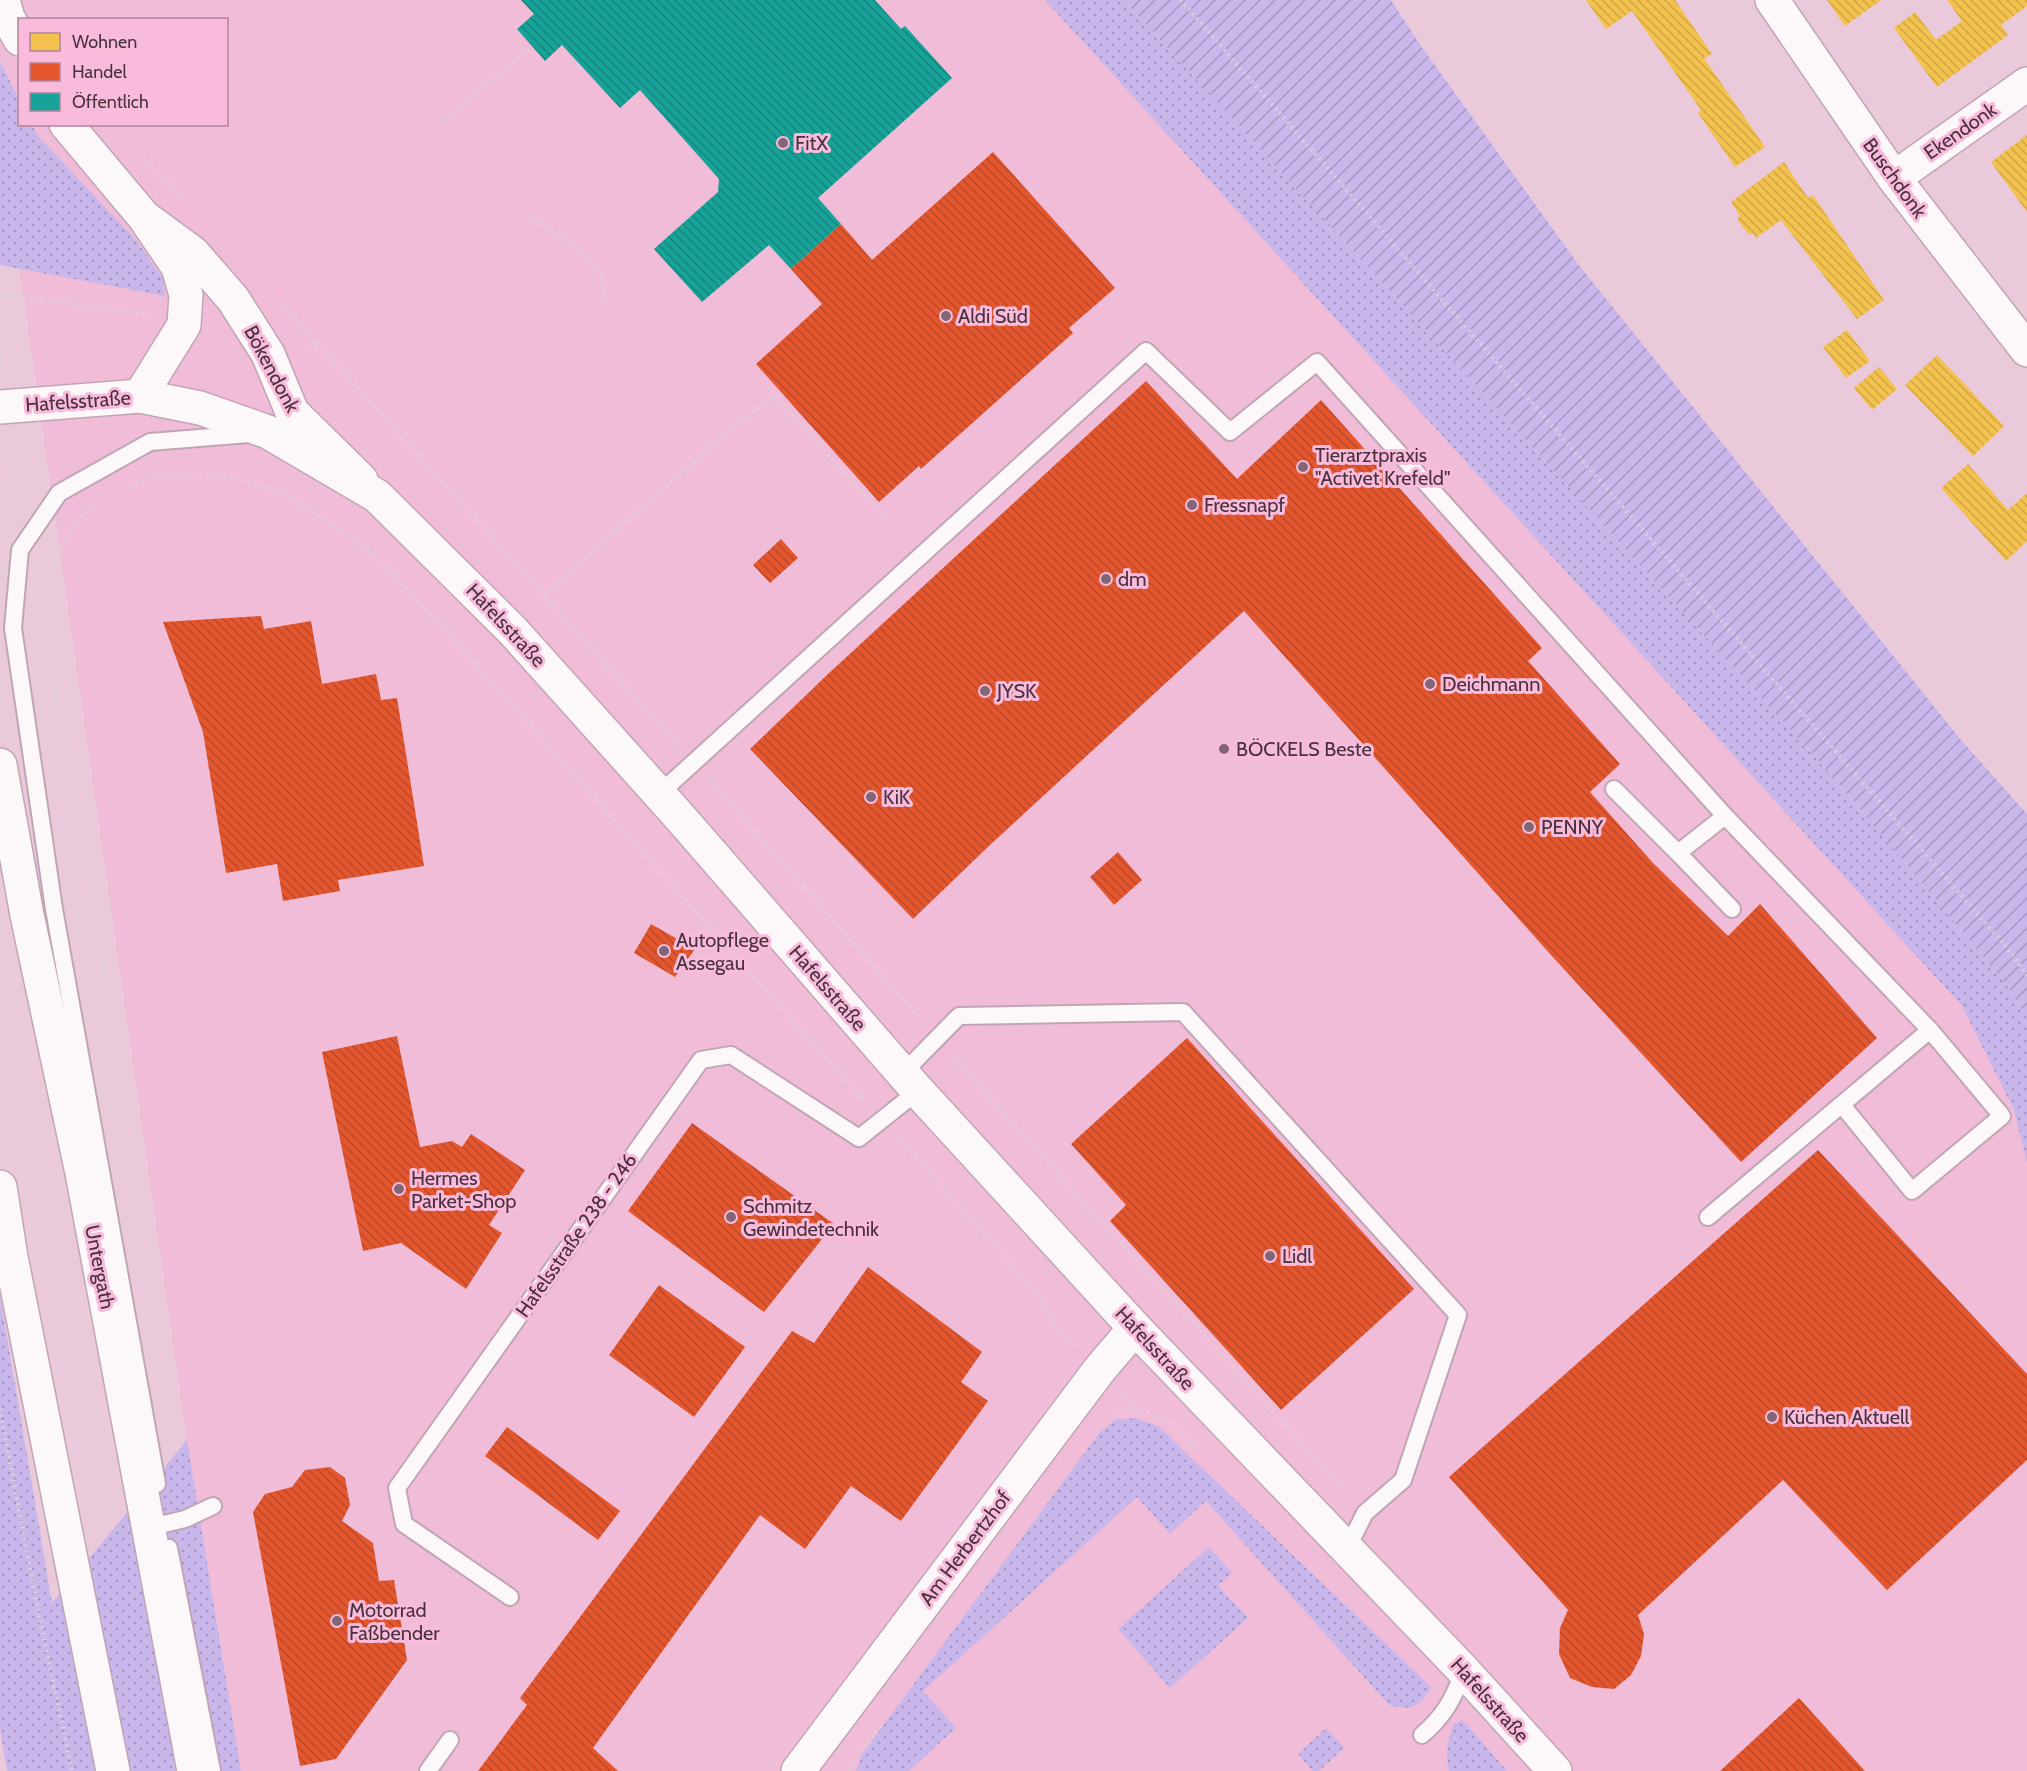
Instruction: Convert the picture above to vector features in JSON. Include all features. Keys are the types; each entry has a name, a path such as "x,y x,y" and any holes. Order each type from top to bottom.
{"main road":[{"name":"Buschdonk","path":"1772,0 1894,178 2027,350"},
{"path":"9,2 8,18 18,36"},
{"name":"Ekendonk","path":"1894,178 2027,84"},
{"name":"Bökendonk","path":"68,126 144,217 178,267 186,295 183,325 140,396"},
{"name":"Bökendonk","path":"144,217 193,253 233,299 268,354 292,412 377,495"},
{"name":"Hafelsstraße","path":"0,407 140,396 200,408 268,432 377,495 513,631 659,794 910,1082 1135,1329 1464,1671 1555,1771"},
{"name":"Untergath","path":"0,765 27,915 82,1173 194,1771"},
{"path":"0,1187 11,1257 113,1771"},
{"name":"Am Herbertzhof","path":"798,1771 1100,1369 1135,1329"}],"lane":[{"path":"659,794 1146,351 1230,432 1317,362 1725,816 1930,1030 2002,1116 1912,1191 1842,1106"},
{"path":"212,1771 162,1512 54,909 13,628 20,550 59,493 150,442 268,432"},
{"path":"1614,789 1732,909"},
{"path":"1678,853 1725,816"},
{"name":"Hafelsstraße 238 - 246","path":"510,1597 404,1524 397,1488 701,1060 731,1055 859,1138 882,1120 959,1016 1183,1012 1458,1315 1403,1480 1365,1514 1347,1549"},
{"path":"1708,1217 1930,1030"},
{"path":"162,1512 185,1520 213,1506"},
{"path":"1422,1735 1439,1720 1453,1699 1464,1671"},
{"path":"428,1771 450,1740"}],"path":[{"path":"1181,0 2006,947 2027,976"},
{"path":"445,120 532,46"},
{"path":"531,217 578,248 603,276 605,300"},
{"path":"545,594 705,451 774,395 889,522"},
{"path":"0,512 11,507 17,458 59,493 81,516"},
{"path":"124,490 153,478 193,473 241,479 279,492 321,517 371,552 441,625 1041,1297 1054,1326 1138,1409 1170,1423 1204,1455"},
{"path":"856,486 860,482"},
{"path":"44,594 63,546 81,516 98,505"},
{"path":"46,644 95,900 124,1131"},
{"path":"0,1408 72,1771"}],"shaded area":[{"path":"0,0 1124,0 2027,1018 2027,1771 241,1771 187,1440 9,194 0,61"},
{"path":"1045,0 1124,0 1828,771 2006,984 2027,1018 2027,1163 2014,1110 1962,1006"},
{"path":"1124,0 1391,0 1421,46 1578,264 1961,740 2027,814 2027,1018 2006,984 1828,771"},
{"path":"0,61 18,97 18,126 33,126 38,136 137,241 163,279 165,296 0,265"},
{"path":"0,1296 52,1603 187,1440 241,1771 7,1771 0,1730"},
{"path":"1135,1418 1158,1426 1431,1687 1423,1699 1408,1708 1388,1704 1206,1501 1170,1534 1137,1497 923,1691 956,1728 909,1771 856,1771 862,1754 1100,1432 1115,1420"},
{"path":"1209,1547 1232,1573 1218,1586 1248,1618 1170,1688 1118,1629"},
{"path":"1463,1720 1507,1771 1449,1771 1447,1748 1450,1736 1454,1724"},
{"path":"1326,1728 1344,1748 1319,1771 1313,1771 1298,1754"}],"building: Wohnen":[{"path":"1586,0 1675,0 1712,54 1704,58 1765,147 1735,167 1698,113 1701,110 1632,11 1606,29"},
{"path":"1827,0 1881,0 1845,26"},
{"path":"1947,0 2027,0 2027,6 2001,25 2008,35 1937,87 1894,28 1915,12 1936,40 1962,21"},
{"path":"2027,135 2027,212 1991,162"},
{"path":"1784,162 1808,198 1813,195 1884,300 1857,319 1781,220 1756,238 1752,233 1749,235 1737,219 1740,216 1731,202"},
{"path":"1847,330 1870,361 1846,378 1823,347"},
{"path":"1937,355 2004,426 1973,456 1905,385"},
{"path":"1879,367 1897,389 1872,410 1854,388"},
{"path":"1968,464 2008,510 2027,493 2027,541 2006,561 1941,488"}],"building: Handel":[{"name":"Aldi Süd","path":"993,152 1115,288 1069,328 1073,333 921,469 919,466 879,502 756,364 822,304 791,269 841,224 872,260"},
{"path":"1146,381 1237,479 1321,400 1542,648 1528,661 1620,764 1590,792 1653,863 1728,936 1760,904 1877,1038 1741,1162 1551,955 1244,611 913,919 750,749 828,674"},
{"path":"781,539 798,558 770,583 753,565"},
{"path":"261,616 264,629 311,621 322,684 376,674 381,700 397,698 424,866 338,880 340,891 283,901 277,864 226,873 203,732 163,622"},
{"path":"1118,852 1142,880 1114,905 1090,877"},
{"name":"Autopflege Assegau","path":"651,924 695,949 675,977 634,953"},
{"path":"397,1036 420,1147 452,1141 462,1147 471,1134 525,1170 489,1225 502,1233 466,1289 401,1243 363,1251 322,1052"},
{"path":"1187,1038 1414,1289 1281,1410 1110,1221 1126,1205 1071,1144"},
{"name":"Schmitz Gewindetechnik","path":"692,1123 834,1224 764,1312 628,1211"},
{"name":"Küchen Aktuell","path":"1818,1150 2027,1374 2027,1460 1887,1590 1783,1480 1638,1615 1644,1634 1641,1656 1631,1675 1614,1689 1592,1687 1570,1678 1559,1654 1560,1628 1568,1610 1449,1477"},
{"path":"868,1267 982,1352 961,1382 988,1401 901,1521 851,1486 805,1549 760,1515 593,1748 618,1771 478,1771 527,1705 520,1698 792,1331 814,1343"},
{"path":"659,1285 745,1347 694,1417 609,1355"},
{"path":"507,1427 620,1511 598,1540 485,1456"},
{"name":"Motorrad Faßbender","path":"330,1467 345,1478 350,1505 342,1521 373,1543 379,1581 394,1580 407,1660 336,1759 300,1766 253,1512 265,1494 292,1487 305,1470"},
{"path":"1799,1698 1865,1771 1720,1771"}],"building: Öffentlich":[{"name":"FitX","path":"521,0 875,0 901,29 905,26 952,78 818,198 841,224 791,269 769,245 702,302 654,249 718,192 719,179 640,90 620,108 562,45 545,61 517,29 534,14"}],"place":[{"name":"FitX","path":"783,143"},
{"name":"Aldi Süd","path":"946,316"},
{"name":"Tierarztpraxis \"Activet Krefeld\"","path":"1303,467"},
{"name":"Fressnapf","path":"1192,505"},
{"name":"dm","path":"1106,579"},
{"name":"Deichmann","path":"1430,684"},
{"name":"JYSK","path":"985,691"},
{"name":"BÖCKELS Beste","path":"1224,749"},
{"name":"KiK","path":"871,797"},
{"name":"PENNY","path":"1529,827"},
{"name":"Autopflege Assegau","path":"664,951"},
{"name":"Hermes Parket-Shop","path":"399,1189"},
{"name":"Schmitz Gewindetechnik","path":"731,1217"},
{"name":"Lidl","path":"1270,1256"},
{"name":"Küchen Aktuell","path":"1772,1417"},
{"name":"Motorrad Faßbender","path":"337,1621"}]}
